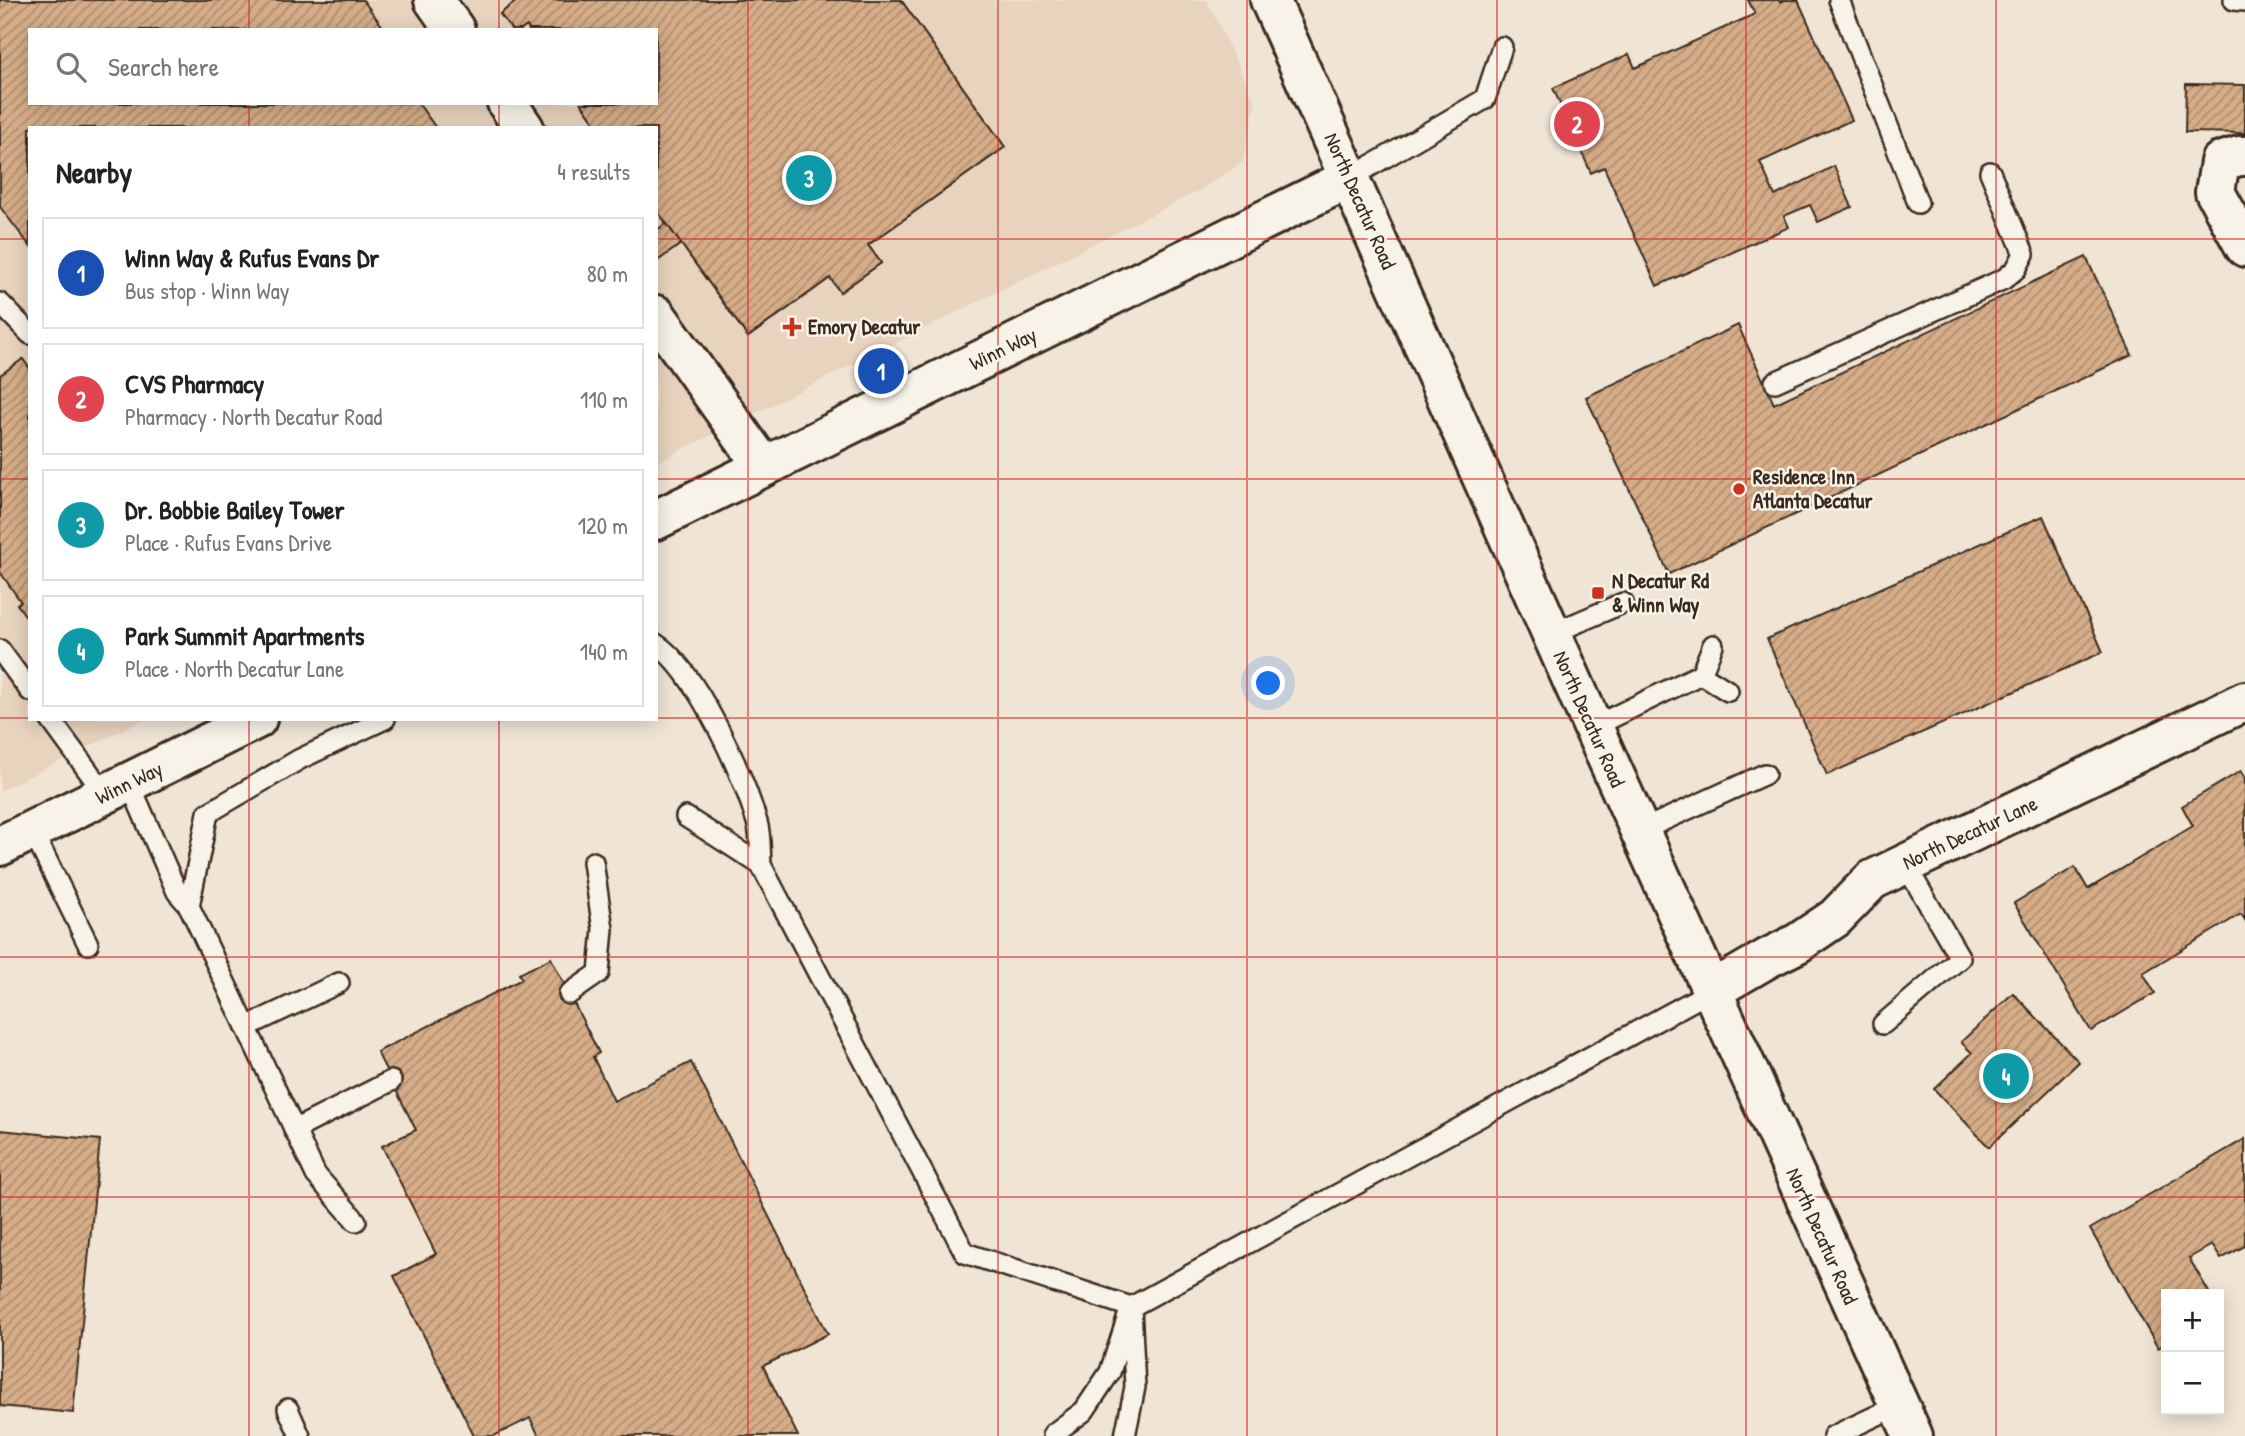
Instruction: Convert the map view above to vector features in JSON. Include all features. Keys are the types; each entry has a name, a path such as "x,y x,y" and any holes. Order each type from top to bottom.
{"street":[{"path":"434,0 454,28"},
{"name":"North Decatur Road","path":"1270,0 1592,727 1906,1421"},
{"path":"508,105 523,126"},
{"path":"2245,156 2220,162 2215,192 2245,247"},
{"name":"Winn Way","path":"658,519 1350,178"},
{"path":"658,318 764,467"},
{"name":"North Decatur Lane","path":"1711,991 1798,943 1835,918 1872,880 2245,701"},
{"name":"Winn Way","path":"16,838 253,721"}],"lane":[{"path":"1839,0 1918,203"},
{"path":"2234,0 2245,1"},
{"path":"1350,178 1485,99 1502,47"},
{"path":"1775,382 2007,285 2024,254 1990,172"},
{"path":"0,303 28,332"},
{"path":"1551,634 1623,603"},
{"path":"658,645 668,652 696,688 730,754 758,824 761,865 965,1253 1130,1307"},
{"path":"1592,727 1701,674 1713,645"},
{"path":"0,650 28,688"},
{"path":"1701,674 1728,691"},
{"path":"52,721 117,788 177,892 189,906 316,1175 356,1221"},
{"path":"189,906 208,813 300,760 381,721"},
{"path":"1640,831 1765,774"},
{"path":"686,817 761,865"},
{"path":"16,838 88,944"},
{"path":"569,994 600,973 603,929 593,862"},
{"path":"1883,1024 1961,958 1905,864"},
{"path":"246,1027 339,983"},
{"path":"1054,1436 1053,1434 1084,1410 1110,1372 1130,1307 1711,991"},
{"path":"294,1130 391,1082"},
{"path":"1125,1436 1135,1387 1130,1307"},
{"path":"288,1409 300,1436"},
{"path":"1833,1436 1906,1421"}],"shaded area":[{"name":"Emory Decatur","path":"0,0 1207,0 1256,103 1243,162 1199,191 658,462 658,126 28,126 28,721 141,721 0,791"}],"building":[{"path":"0,0 363,0 384,28 28,28 28,105 419,105 435,126 28,126 28,243 0,207"},
{"path":"518,0 901,0 1005,147 868,245 881,263 840,292 830,278 748,337 658,212 658,126 598,126 582,105 658,105 658,28 510,28 500,14"},
{"path":"518,0 901,0 1005,147 868,245 881,263 840,292 830,278 748,337 658,212 658,126 598,126 582,105 658,105 658,28 510,28 500,14"},
{"path":"1748,0 1798,0 1852,120 1760,162 1775,196 1834,166 1852,207 1818,222 1810,205 1784,216 1789,227 1657,286 1604,167 1591,173 1553,88 1629,54 1635,68 1755,14"},
{"path":"2186,84 2245,85 2245,133 2185,132"},
{"path":"666,223 681,244 658,261 658,229"},
{"name":"Residence Inn Atlanta Decatur","path":"2086,257 2132,355 1669,574 1586,397 1738,325 1774,404"},
{"path":"23,359 28,366 28,619 17,604 21,602 0,572 0,375"},
{"path":"2043,516 2103,652 1827,775 1767,639"},
{"path":"2241,771 2245,778 2245,920 2241,914 2143,973 2155,993 2091,1031 2014,903 2075,867 2088,889 2193,826 2182,806"},
{"path":"551,958 599,1053 593,1057 614,1101 691,1062 828,1334 763,1366 798,1436 539,1436 530,1418 494,1436 474,1436 394,1276 436,1254 382,1146 416,1130 377,1052 522,979 519,974"},
{"path":"2013,993 2079,1062 1989,1147 1934,1089 1972,1053 1961,1042"},
{"path":"0,1130 100,1140 73,1413 0,1406"},
{"path":"2245,1139 2245,1246 2221,1259 2212,1245 2189,1258 2207,1289 2161,1289 2161,1346 2158,1348 2090,1229"}],"place":[{"name":"CVS Pharmacy","path":"1577,124"},
{"name":"Dr. Bobbie Bailey Tower","path":"809,178"},
{"name":"Emory Decatur","path":"792,327"},
{"name":"Winn Way & Rufus Evans Dr","path":"881,371"},
{"name":"Residence Inn Atlanta Decatur","path":"1739,489"},
{"name":"N Decatur Rd & Winn Way","path":"1598,593"},
{"name":"Park Summit Apartments","path":"2006,1076"}]}
